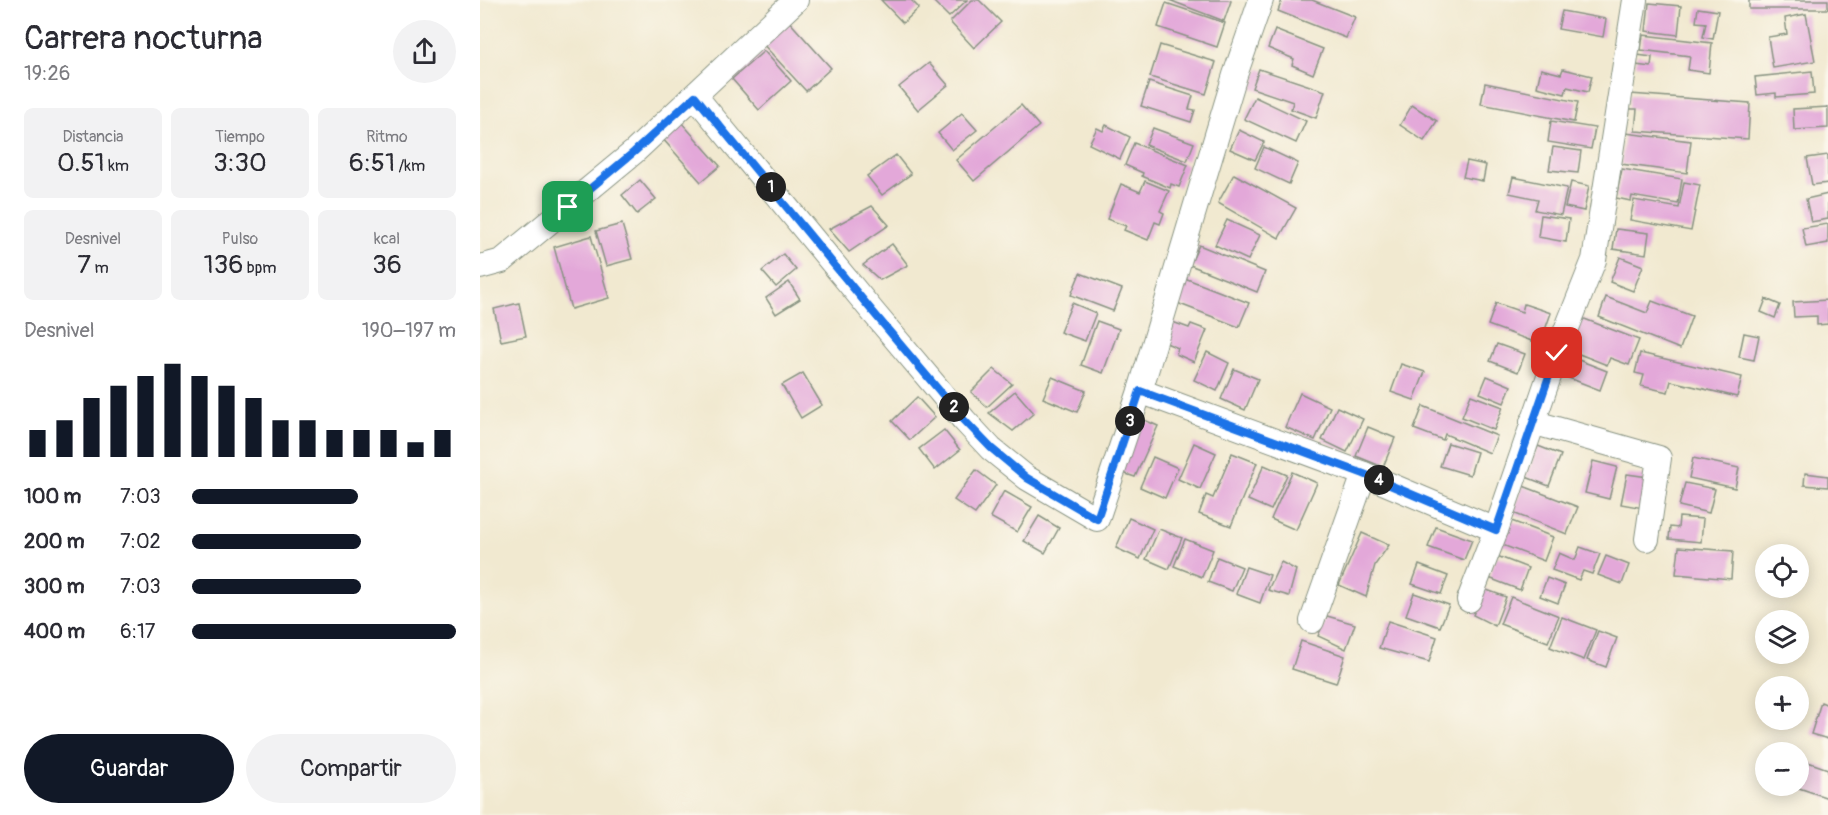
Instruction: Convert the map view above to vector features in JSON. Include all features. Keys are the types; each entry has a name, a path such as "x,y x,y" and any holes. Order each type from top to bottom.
{"street":[{"path":"480,267 502,261 634,152 796,0"},
{"path":"695,96 941,393 991,448 1027,478 1097,519 1140,391 1235,75 1261,0"},
{"path":"1469,600 1496,530 1557,353 1594,260 1635,0"},
{"path":"1140,391 1364,474 1496,530"},
{"path":"1532,422 1659,458 1647,539"},
{"path":"1312,621 1364,474"}],"building":[{"path":"881,0 911,0 919,8 903,23"},
{"path":"932,0 967,0 949,17"},
{"path":"972,0 979,0 1001,22 974,48 950,22"},
{"path":"1169,0 1228,0 1231,1 1224,21"},
{"path":"1282,0 1312,0 1355,17 1346,38 1278,11"},
{"path":"1749,0 1828,0 1828,9 1749,9"},
{"path":"1166,3 1225,23 1217,47 1158,27"},
{"path":"1649,3 1681,6 1678,35 1646,31"},
{"path":"1698,8 1718,11 1713,39 1703,37 1706,23 1696,22"},
{"path":"1562,11 1606,19 1603,37 1558,29"},
{"path":"1806,14 1815,61 1773,68 1768,37 1787,34 1785,18"},
{"path":"787,19 831,68 806,91 761,42"},
{"path":"1275,30 1323,49 1313,74 1292,65 1294,59 1268,48"},
{"path":"1643,35 1712,43 1709,73 1688,70 1690,56 1641,50"},
{"path":"1160,45 1216,62 1206,94 1150,77"},
{"path":"764,51 791,81 759,110 732,79"},
{"path":"1637,55 1652,57 1651,67 1636,65"},
{"path":"929,63 948,85 918,110 899,87"},
{"path":"1259,69 1325,91 1316,118 1291,109 1293,102 1252,88"},
{"path":"1541,69 1561,74 1563,69 1592,76 1588,92 1567,87 1565,94 1537,87"},
{"path":"1812,71 1814,94 1776,97 1776,93 1757,95 1755,77"},
{"path":"1149,82 1193,96 1189,109 1195,110 1191,122 1141,106"},
{"path":"1485,83 1578,102 1574,122 1481,104"},
{"path":"1630,94 1750,103 1748,139 1635,131 1637,109 1629,109"},
{"path":"1255,97 1306,121 1296,143 1244,119"},
{"path":"1021,105 1039,126 974,181 956,160"},
{"path":"1412,105 1437,121 1424,141 1400,125"},
{"path":"1828,107 1828,128 1794,130 1793,109"},
{"path":"962,113 977,130 952,150 938,133"},
{"path":"1551,121 1595,128 1591,149 1548,142"},
{"path":"681,122 720,166 701,182 662,138"},
{"path":"1106,125 1130,137 1120,159 1089,144 1097,128 1103,131"},
{"path":"1153,128 1194,143 1187,161 1146,145"},
{"path":"1239,130 1264,142 1255,160 1230,149"},
{"path":"1625,133 1691,141 1687,173 1621,164"},
{"path":"1134,143 1188,165 1179,187 1171,184 1170,188 1142,176 1143,173 1125,165"},
{"path":"1264,147 1298,163 1289,184 1255,168"},
{"path":"1553,147 1581,151 1578,173 1549,170"},
{"path":"896,155 911,174 882,195 867,176"},
{"path":"1828,155 1828,183 1812,185 1807,158"},
{"path":"1467,161 1486,165 1483,181 1463,177"},
{"path":"1622,169 1682,179 1678,204 1632,196 1631,201 1616,198"},
{"path":"1234,174 1296,208 1279,238 1218,203"},
{"path":"1513,177 1567,188 1561,215 1535,210 1538,199 1509,193"},
{"path":"640,180 656,199 637,214 622,195"},
{"path":"1145,181 1169,191 1160,211 1164,213 1160,224 1155,222 1148,240 1124,230 1126,226 1107,219 1121,184 1140,192"},
{"path":"1571,182 1589,186 1584,211 1565,207"},
{"path":"1684,182 1700,185 1691,231 1630,220 1634,200 1679,208"},
{"path":"1828,194 1828,219 1811,222 1806,199"},
{"path":"872,206 889,225 849,252 829,229"},
{"path":"1541,215 1569,219 1566,242 1538,237"},
{"path":"1227,220 1260,235 1248,260 1215,245"},
{"path":"622,224 632,259 606,266 596,231"},
{"path":"1828,224 1828,243 1806,247 1802,228"},
{"path":"1616,229 1649,233 1646,254 1613,249"},
{"path":"591,236 609,298 571,309 554,247"},
{"path":"892,244 908,265 880,280 863,265"},
{"path":"1199,245 1265,272 1257,292 1190,265"},
{"path":"783,254 796,270 776,287 762,271"},
{"path":"1620,257 1643,266 1633,291 1610,282"},
{"path":"1080,273 1122,289 1113,311 1071,295"},
{"path":"1182,277 1249,303 1239,327 1172,301"},
{"path":"789,282 800,299 776,314 766,298"},
{"path":"1606,297 1647,313 1652,301 1692,316 1680,349 1599,317"},
{"path":"1766,299 1780,305 1775,318 1761,312"},
{"path":"1828,300 1828,324 1817,325 1817,316 1794,317 1793,302"},
{"path":"519,303 526,336 501,341 494,309"},
{"path":"1072,303 1096,313 1085,341 1060,332"},
{"path":"1496,303 1522,312 1524,304 1551,313 1540,344 1488,325"},
{"path":"1582,318 1639,340 1629,365 1610,358 1607,365 1569,350"},
{"path":"1167,320 1189,328 1191,324 1207,330 1194,362 1176,354 1178,348 1159,340"},
{"path":"1097,321 1119,329 1103,373 1081,365"},
{"path":"1744,333 1759,336 1754,360 1739,357"},
{"path":"1497,344 1525,354 1518,372 1490,361"},
{"path":"1207,352 1229,363 1217,391 1194,380"},
{"path":"1640,353 1742,377 1737,397 1671,381 1668,392 1641,386 1644,375 1635,373"},
{"path":"1576,359 1607,371 1600,390 1569,378"},
{"path":"1401,364 1425,372 1414,400 1391,392"},
{"path":"994,369 1012,384 987,407 971,392"},
{"path":"1234,369 1258,379 1245,410 1221,399"},
{"path":"803,373 822,405 801,418 782,385"},
{"path":"1487,376 1511,386 1504,403 1480,393"},
{"path":"1052,377 1086,391 1077,412 1043,398"},
{"path":"1015,391 1034,413 1013,431 989,413"},
{"path":"1300,393 1330,407 1315,440 1285,427"},
{"path":"1471,395 1503,407 1494,430 1462,417"},
{"path":"917,397 935,417 910,440 892,421"},
{"path":"1423,406 1497,436 1490,453 1445,434 1443,440 1414,429"},
{"path":"1337,407 1363,419 1347,452 1322,440"},
{"path":"1135,416 1158,426 1135,477 1117,471"},
{"path":"1368,427 1395,438 1383,467 1356,456"},
{"path":"944,430 960,450 935,470 919,449"},
{"path":"1194,443 1216,453 1200,489 1178,479"},
{"path":"1448,443 1477,452 1470,475 1440,466"},
{"path":"1538,446 1561,455 1549,486 1526,477"},
{"path":"1232,453 1257,463 1231,526 1199,514 1206,495 1213,498"},
{"path":"1153,457 1178,468 1165,498 1140,487"},
{"path":"1693,458 1739,468 1735,488 1689,478"},
{"path":"1593,461 1617,467 1609,499 1585,493"},
{"path":"1264,465 1287,475 1271,510 1248,500"},
{"path":"976,470 996,485 975,514 954,500"},
{"path":"1292,472 1317,483 1296,530 1271,519"},
{"path":"1805,473 1828,476 1828,487 1804,485"},
{"path":"1627,474 1648,477 1643,508 1621,504"},
{"path":"1685,483 1715,489 1709,513 1679,506"},
{"path":"1523,486 1578,507 1567,534 1513,513"},
{"path":"1004,491 1032,507 1017,532 990,517"},
{"path":"1039,516 1059,528 1045,553 1024,541"},
{"path":"1679,517 1703,519 1701,542 1669,539 1670,527 1678,528"},
{"path":"1129,518 1153,529 1140,559 1116,548"},
{"path":"1509,520 1553,537 1544,561 1500,544"},
{"path":"1436,527 1472,540 1464,560 1428,547"},
{"path":"1159,529 1182,538 1169,569 1146,559"},
{"path":"1362,533 1389,545 1375,565 1366,597 1339,585"},
{"path":"1185,539 1213,550 1202,577 1174,566"},
{"path":"1580,547 1600,554 1592,574 1583,571 1579,580 1552,570 1559,553 1575,560"},
{"path":"1679,547 1733,551 1731,579 1676,574"},
{"path":"1497,556 1528,568 1520,590 1489,578"},
{"path":"1606,556 1629,565 1622,584 1598,575"},
{"path":"1217,557 1242,567 1232,591 1208,582"},
{"path":"1281,562 1296,570 1289,596 1268,590"},
{"path":"1419,565 1448,576 1441,594 1412,584"},
{"path":"1246,567 1270,575 1260,603 1236,594"},
{"path":"1547,578 1565,585 1558,603 1540,596"},
{"path":"1484,589 1506,597 1495,626 1473,615"},
{"path":"1414,593 1449,605 1440,627 1406,615"},
{"path":"1511,597 1559,616 1548,642 1500,624"},
{"path":"1327,616 1355,624 1346,649 1318,636"},
{"path":"1562,617 1596,630 1584,660 1550,647"},
{"path":"1388,621 1437,637 1429,662 1379,648"},
{"path":"1598,631 1617,638 1606,667 1587,660"},
{"path":"1301,641 1345,656 1336,683 1292,669"},
{"path":"1821,702 1828,705 1828,739 1811,734"},
{"path":"1809,762 1828,769 1828,798 1809,791"}],"route":[{"path":"568,207 634,152 695,96 964,420 991,448 1027,478 1097,519 1140,391 1364,474 1496,530 1557,353"}]}
